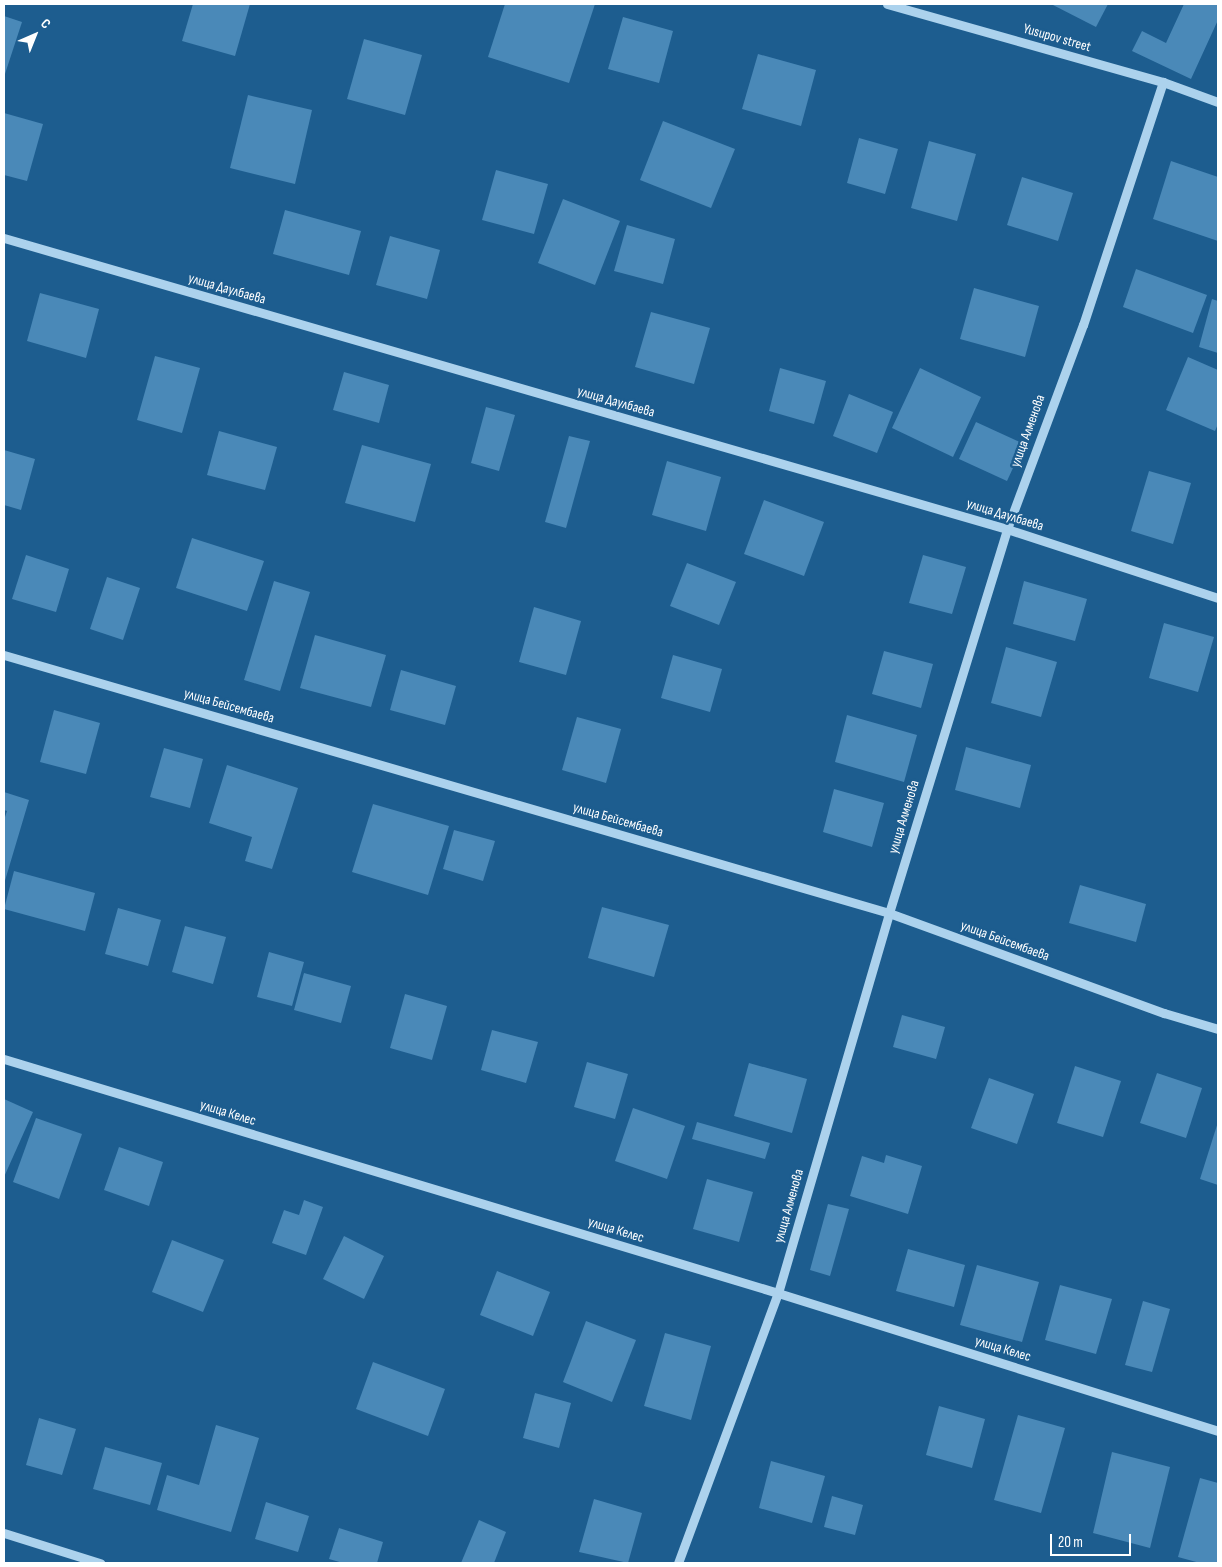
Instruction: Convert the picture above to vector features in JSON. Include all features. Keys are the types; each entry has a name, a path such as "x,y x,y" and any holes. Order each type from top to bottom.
{"street":[{"name":"Yusupov street","path":"887,4 1163,82 1218,102"},
{"name":"улица Алменова","path":"678,1563 778,1293 889,913 1007,529 1083,325 1163,82"},
{"name":"улица Даулбаева","path":"4,238 1007,529 1218,598"},
{"name":"улица Бейсембаева","path":"4,655 889,913 1164,1013 1218,1029"},
{"name":"улица Келес","path":"4,1059 778,1293 1218,1431"},
{"path":"4,1533 100,1563"}],"building":[{"path":"193,4 250,4 235,56 182,41"},
{"path":"505,4 595,4 569,83 488,57"},
{"path":"1051,4 1108,4 1096,27"},
{"path":"1184,4 1218,4 1218,20 1191,79 1132,51 1142,31 1166,43"},
{"path":"4,16 22,22 4,77"},
{"path":"623,17 673,31 659,83 608,69"},
{"path":"364,39 422,55 405,115 347,99"},
{"path":"758,54 816,70 801,126 742,109"},
{"path":"248,95 312,110 295,184 230,168"},
{"path":"4,113 43,124 27,181 4,175"},
{"path":"663,121 735,149 711,208 640,180"},
{"path":"859,138 898,149 885,194 847,183"},
{"path":"929,141 976,154 957,221 911,208"},
{"path":"1171,161 1218,177 1218,241 1153,219"},
{"path":"496,170 548,184 534,234 482,220"},
{"path":"1022,177 1073,193 1058,241 1007,225"},
{"path":"563,199 620,221 595,285 538,263"},
{"path":"285,210 361,231 349,275 273,254"},
{"path":"627,225 675,239 663,284 614,271"},
{"path":"390,236 440,250 427,299 376,285"},
{"path":"1136,269 1207,295 1193,333 1123,307"},
{"path":"974,288 1039,306 1025,357 960,339"},
{"path":"40,293 99,309 86,358 27,341"},
{"path":"1212,299 1218,301 1218,353 1199,347"},
{"path":"651,312 710,328 694,384 635,367"},
{"path":"155,356 200,368 182,433 137,420"},
{"path":"1188,357 1218,370 1218,424 1215,431 1166,410"},
{"path":"780,368 826,381 814,424 769,411"},
{"path":"920,368 981,397 953,457 892,428"},
{"path":"344,372 389,385 379,423 333,410"},
{"path":"849,394 893,412 877,453 833,436"},
{"path":"486,407 515,415 499,471 471,463"},
{"path":"976,422 1024,444 1007,481 959,459"},
{"path":"219,431 277,447 265,490 207,475"},
{"path":"569,436 590,441 566,528 545,522"},
{"path":"362,445 431,464 415,522 345,503"},
{"path":"4,450 35,459 21,510 4,505"},
{"path":"667,461 721,477 706,531 652,515"},
{"path":"1149,471 1191,483 1173,544 1131,531"},
{"path":"764,500 824,522 804,576 744,554"},
{"path":"192,538 264,561 247,611 176,588"},
{"path":"26,555 69,569 56,612 12,599"},
{"path":"923,555 966,567 952,614 909,603"},
{"path":"687,563 736,582 719,625 670,606"},
{"path":"107,577 140,588 123,640 90,629"},
{"path":"274,581 310,592 280,691 244,680"},
{"path":"1024,581 1087,599 1075,641 1013,624"},
{"path":"534,607 581,621 566,675 519,662"},
{"path":"1164,623 1214,637 1198,692 1149,678"},
{"path":"315,635 386,655 371,707 300,688"},
{"path":"1006,647 1057,662 1041,717 991,703"},
{"path":"884,651 933,664 921,708 872,694"},
{"path":"673,655 722,669 710,712 661,698"},
{"path":"401,670 456,686 445,725 390,710"},
{"path":"54,710 100,723 86,774 40,762"},
{"path":"847,715 917,735 904,782 835,762"},
{"path":"577,717 621,729 606,783 562,770"},
{"path":"966,747 1031,765 1020,808 955,790"},
{"path":"164,748 203,759 190,808 150,797"},
{"path":"227,765 298,788 272,869 245,861 252,837 209,823"},
{"path":"834,789 884,803 872,847 823,832"},
{"path":"4,792 29,800 4,884 4,820 7,811 4,810"},
{"path":"373,804 449,826 428,895 352,872"},
{"path":"454,830 495,841 483,881 443,869"},
{"path":"14,871 95,893 85,931 4,909"},
{"path":"1080,885 1146,904 1136,942 1069,923"},
{"path":"602,907 669,925 654,977 588,958"},
{"path":"118,908 161,920 148,966 105,954"},
{"path":"185,926 226,937 213,984 172,972"},
{"path":"269,952 304,962 292,1006 257,997"},
{"path":"304,973 351,986 341,1023 294,1010"},
{"path":"405,994 447,1006 432,1060 390,1048"},
{"path":"902,1015 945,1027 936,1059 893,1047"},
{"path":"492,1030 538,1042 526,1083 481,1070"},
{"path":"587,1062 628,1074 615,1119 574,1107"},
{"path":"749,1063 807,1079 792,1133 734,1116"},
{"path":"1075,1066 1121,1081 1103,1137 1057,1123"},
{"path":"1157,1073 1202,1088 1186,1138 1140,1123"},
{"path":"989,1078 1034,1094 1017,1144 971,1128"},
{"path":"4,1099 33,1112 4,1177"},
{"path":"633,1108 685,1126 667,1179 615,1161"},
{"path":"36,1118 82,1134 59,1199 13,1182"},
{"path":"697,1122 770,1143 765,1159 692,1139"},
{"path":"1218,1122 1218,1185 1200,1179"},
{"path":"119,1147 163,1162 149,1206 104,1190"},
{"path":"886,1155 922,1166 908,1214 850,1196 862,1156 884,1163"},
{"path":"707,1179 753,1192 739,1242 693,1229"},
{"path":"304,1200 323,1207 306,1255 272,1243 284,1210 299,1215"},
{"path":"828,1204 849,1209 830,1276 810,1270"},
{"path":"344,1236 384,1256 364,1299 323,1279"},
{"path":"172,1240 224,1260 203,1312 152,1292"},
{"path":"908,1249 965,1265 954,1307 896,1291"},
{"path":"977,1265 1039,1282 1022,1342 960,1325"},
{"path":"497,1271 550,1292 533,1336 480,1315"},
{"path":"1060,1285 1112,1299 1096,1354 1045,1340"},
{"path":"1143,1301 1170,1309 1152,1372 1125,1365"},
{"path":"586,1321 636,1340 612,1402 563,1382"},
{"path":"665,1333 711,1346 691,1420 644,1406"},
{"path":"373,1362 445,1389 428,1436 356,1409"},
{"path":"535,1393 571,1403 559,1448 523,1438"},
{"path":"939,1406 985,1419 972,1468 926,1455"},
{"path":"1018,1415 1065,1428 1041,1513 994,1500"},
{"path":"39,1418 76,1429 62,1475 26,1465"},
{"path":"216,1425 259,1438 231,1532 157,1510 167,1475 199,1485"},
{"path":"105,1447 162,1463 150,1505 93,1489"},
{"path":"1112,1452 1170,1467 1150,1548 1093,1533"},
{"path":"771,1461 825,1476 812,1523 759,1508"},
{"path":"1200,1478 1218,1483 1218,1563 1200,1563 1178,1557"},
{"path":"832,1496 863,1505 855,1535 824,1527"},
{"path":"594,1499 642,1513 628,1563 579,1552"},
{"path":"266,1502 309,1516 298,1552 255,1539"},
{"path":"479,1520 506,1532 494,1563 461,1563"},
{"path":"339,1528 383,1542 377,1563 343,1563 329,1559"}]}
